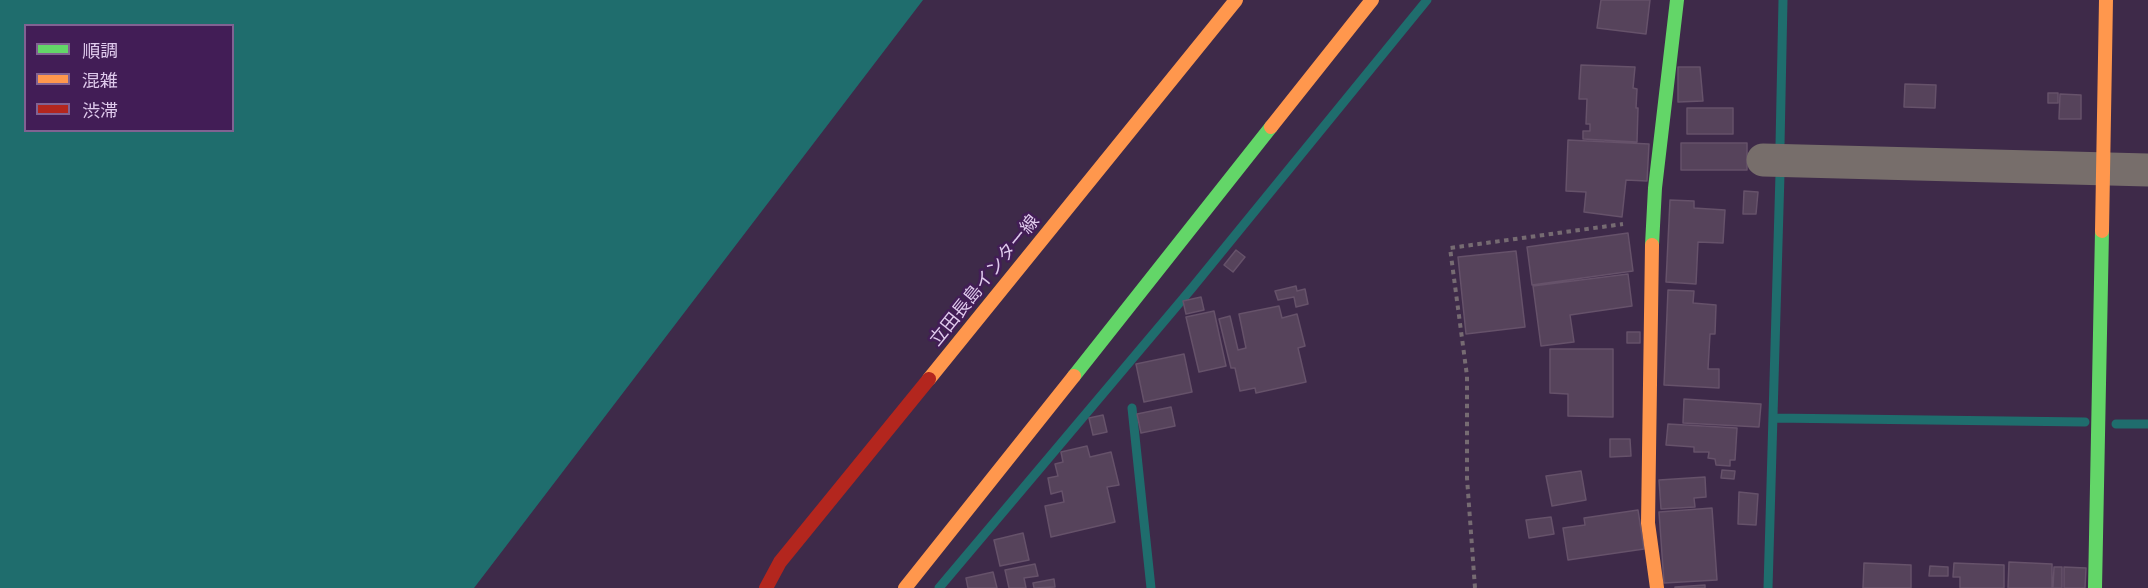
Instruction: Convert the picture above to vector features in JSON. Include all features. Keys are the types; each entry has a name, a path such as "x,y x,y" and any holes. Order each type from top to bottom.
{"street":[{"name":"立田長島インター線","path":"766,588 780,562 1236,0"},
{"path":"905,588 1372,0"},
{"path":"1657,588 1648,524 1653,219 1677,0"},
{"path":"2095,588 2106,0"},
{"path":"1763,160 2148,170"}],"path":[{"path":"1474,588 1467,478 1467,376 1450,248 1653,219"}],"shaded area":[{"path":"0,0 923,0 474,588 0,588"}],"building":[{"path":"1601,0 1650,0 1646,34 1597,28"},
{"path":"1581,65 1635,67 1633,88 1637,89 1637,142 1583,139 1583,131 1590,131 1590,124 1586,124 1587,99 1579,99"},
{"path":"1678,67 1700,67 1703,101 1678,102"},
{"path":"1905,84 1936,85 1935,108 1904,107"},
{"path":"2048,93 2058,93 2058,103 2048,103"},
{"path":"2060,94 2081,95 2081,119 2059,119"},
{"path":"1687,108 1733,108 1733,134 1687,134"},
{"path":"1568,140 1649,144 1647,181 1626,180 1622,217 1584,212 1586,192 1566,191"},
{"path":"1681,143 1747,143 1747,170 1681,170"},
{"path":"1744,191 1758,192 1756,214 1743,214"},
{"path":"1670,200 1694,201 1694,208 1725,210 1723,243 1698,242 1696,284 1666,282"},
{"path":"1628,233 1633,271 1532,285 1527,247"},
{"path":"1236,250 1245,257 1233,272 1224,265"},
{"path":"1516,251 1525,327 1466,334 1458,257"},
{"path":"1628,274 1632,306 1570,315 1574,342 1541,346 1533,286"},
{"path":"1296,286 1297,291 1305,289 1308,304 1296,307 1294,297 1278,300 1275,291"},
{"path":"1668,290 1694,291 1693,303 1716,305 1715,334 1710,334 1708,369 1719,369 1719,388 1664,385"},
{"path":"1201,297 1204,310 1186,314 1183,301"},
{"path":"1279,306 1282,318 1297,314 1305,346 1298,348 1306,382 1256,393 1255,388 1240,391 1235,368 1231,368 1219,319 1230,316 1238,350 1246,348 1239,314"},
{"path":"1214,311 1226,366 1199,372 1186,317"},
{"path":"1627,332 1640,332 1640,343 1627,343"},
{"path":"1550,349 1613,349 1613,417 1568,416 1568,394 1550,393"},
{"path":"1184,354 1192,392 1144,402 1136,364"},
{"path":"1684,399 1761,404 1759,427 1683,423"},
{"path":"1171,407 1175,426 1141,433 1137,414"},
{"path":"1103,415 1107,432 1093,435 1089,418"},
{"path":"1668,424 1737,428 1735,460 1730,460 1730,466 1716,465 1715,459 1708,458 1709,452 1694,452 1694,447 1666,445"},
{"path":"1610,439 1630,439 1631,456 1610,457"},
{"path":"1087,446 1090,457 1111,452 1119,485 1107,487 1115,522 1051,537 1045,506 1064,502 1062,491 1051,494 1048,478 1058,476 1055,464 1063,462 1061,452"},
{"path":"1722,470 1735,471 1734,479 1721,478"},
{"path":"1581,471 1586,500 1552,506 1546,476"},
{"path":"1705,477 1706,497 1694,498 1695,507 1661,509 1659,480"},
{"path":"1739,492 1758,494 1756,525 1738,524"},
{"path":"1712,508 1717,580 1664,583 1659,512"},
{"path":"1638,510 1644,549 1568,560 1563,528 1585,525 1584,518"},
{"path":"1551,517 1554,534 1529,538 1526,520"},
{"path":"1023,533 1029,560 1000,566 994,540"},
{"path":"2009,562 2052,564 2052,588 2008,588"},
{"path":"1864,563 1911,565 1911,588 1863,588"},
{"path":"1954,563 2004,565 2004,588 1960,588 1960,577 1953,577"},
{"path":"1035,564 1038,576 1024,578 1026,588 1009,588 1005,570"},
{"path":"1930,566 1948,567 1948,576 1929,576"},
{"path":"2054,567 2062,567 2062,588 2053,588"},
{"path":"2064,567 2086,568 2085,588 2064,588"},
{"path":"993,572 997,588 968,588 966,578"},
{"path":"1054,579 1055,587 1034,588 1033,583"},
{"path":"1705,585 1705,588 1675,588 1675,587"}],"waterway":[{"path":"939,588 1192,288 1427,0"},
{"path":"1780,145 1783,0"},
{"path":"1768,588 1780,174"},
{"path":"1132,408 1151,588"},
{"path":"1773,418 2085,422"},
{"path":"2116,424 2148,424"}],"traffic: fast":[{"path":"1652,245 1655,188 1677,0"},
{"path":"1074,376 1271,127"},
{"path":"2095,588 2102,231"}],"traffic: slow":[{"path":"929,379 1236,0"},
{"path":"1271,127 1372,0"},
{"path":"2102,231 2106,0"},
{"path":"1652,245 1648,523 1657,588"},
{"path":"905,588 1074,376"}],"traffic: jam":[{"path":"766,588 780,562 929,379"}]}
